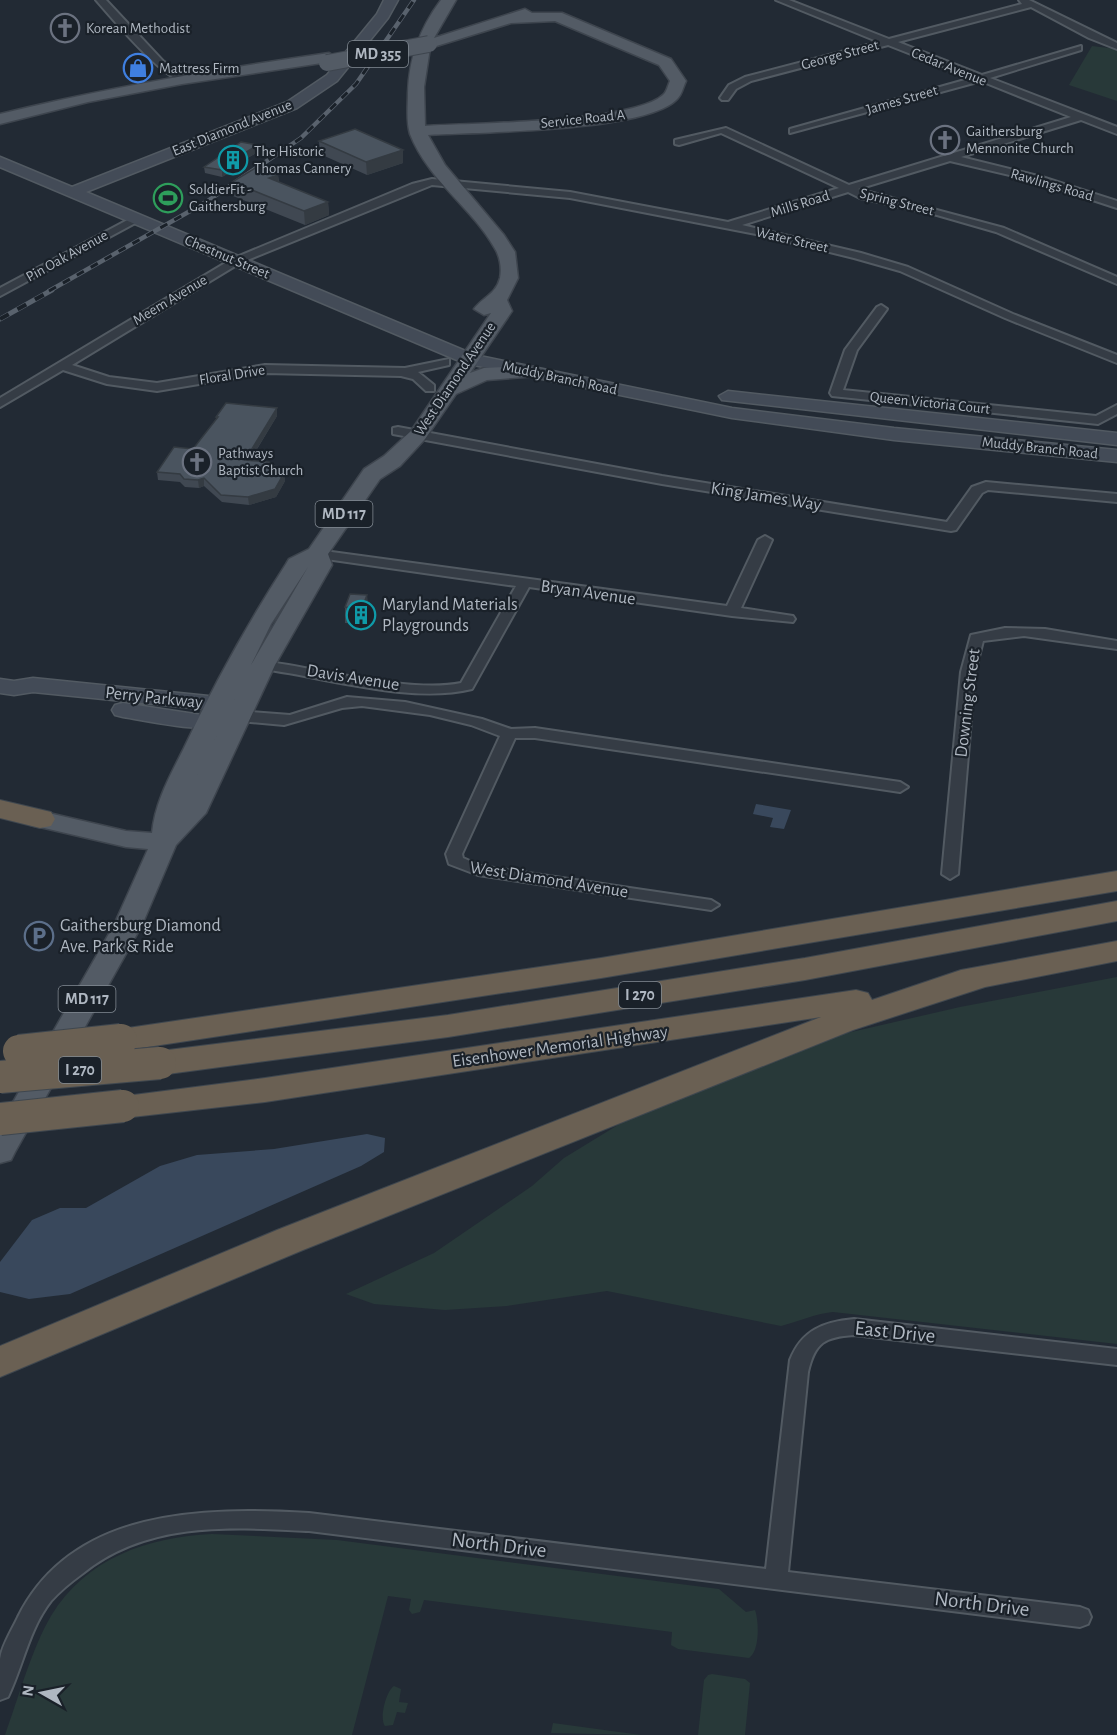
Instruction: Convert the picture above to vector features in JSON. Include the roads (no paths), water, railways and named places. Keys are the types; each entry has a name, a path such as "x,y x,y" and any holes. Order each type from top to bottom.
{"highway":[{"path":"0,809 40,819"},
{"name":"I 270","path":"6,1060 121,1040 624,964 1117,881"},
{"path":"398,998 1117,910"},
{"name":"I 270","path":"6,1060 160,1063 448,1026 805,969 1117,910"},
{"name":"Eisenhower Memorial Highway","path":"0,1119 265,1090 796,1012 1117,951"},
{"path":"3,1360 290,1240 702,1076 841,1022 981,977"}],"main road":[{"name":"West Diamond Avenue","path":"0,1152 128,925 164,842 193,813 238,664 297,564 317,554 372,474 392,461 408,433 461,355 502,311 498,302 509,277 506,251 451,183 418,131 415,71 420,51 449,0"},
{"name":"MD 355","path":"0,119 88,97 182,79 328,61 466,30 535,2"},
{"name":"MD 355","path":"68,103 92,102 328,61 466,30 564,3"},
{"path":"564,3 558,11 570,21"},
{"path":"508,19 547,15 570,21"},
{"name":"Service Road A","path":"418,131 605,119 649,109 670,96 677,88 679,79 675,71 665,62 570,21"},
{"path":"440,388 484,374 530,372"},
{"name":"West Diamond Avenue","path":"222,714 263,665 321,565 317,554"},
{"path":"40,819 126,839 164,842"}],"street":[{"path":"101,0 160,63 182,79"},
{"name":"East Diamond Avenue","path":"70,193 292,105 332,78 383,15 391,0"},
{"name":"Cedar Avenue","path":"781,0 1117,132"},
{"path":"1019,0 1049,11 1088,36 1117,46"},
{"name":"George Street","path":"725,98 732,87 748,79 1032,4"},
{"name":"James Street","path":"794,130 978,79 1078,48"},
{"name":"Mills Road","path":"728,226 1078,118"},
{"name":"Spring Street","path":"679,142 722,130 864,196 939,212 1000,230 1117,281"},
{"name":"Rawlings Road","path":"950,158 1038,179 1117,206"},
{"name":"Chestnut Street","path":"0,162 461,355"},
{"name":"Meem Avenue","path":"0,403 236,261 416,186 432,182 451,183"},
{"name":"Water Street","path":"451,183 570,195 728,226 887,263 1117,360"},
{"name":"Pin Oak Avenue","path":"0,293 135,219"},
{"name":"Queen Victoria Court","path":"881,309 851,350 836,393 1098,420 1117,409"},
{"name":"Muddy Branch Road","path":"461,355 650,398 777,420 1117,456"},
{"name":"Muddy Branch Road","path":"461,355 720,395 1117,438"},
{"name":"Floral Drive","path":"62,366 107,380 157,387 279,368 405,372 461,355"},
{"path":"405,372 440,388"},
{"name":"King James Way","path":"408,433 662,480 951,527 977,490 986,486 1117,498"},
{"path":"732,612 765,540"},
{"name":"Bryan Avenue","path":"317,554 788,620"},
{"name":"Davis Avenue","path":"238,664 263,665 450,691 466,686 524,584"},
{"name":"Downing Street","path":"950,874 968,672 976,638 1002,632 1066,636 1117,645"},
{"name":"Perry Parkway","path":"7,687 24,698 222,714"},
{"path":"222,714 287,720 338,704 362,702 483,722 509,734 535,733 900,787"},
{"name":"West Diamond Avenue","path":"509,734 454,854 454,861 478,870 711,905"},
{"name":"East Drive","path":"776,1579 799,1364 805,1346 817,1335 833,1328 854,1327 1117,1357"},
{"name":"North Drive","path":"0,1690 24,1627 44,1594 77,1562 108,1542 139,1530 181,1521 217,1518 309,1522 1080,1617"}],"water":[{"path":"756,804 791,810 784,829 770,827 773,818 753,814"},
{"path":"367,1134 385,1138 384,1152 361,1166 70,1294 29,1299 0,1292 0,1262 32,1220 60,1208 86,1208 160,1166 197,1155 274,1149"}],"railway":[{"path":"49,291 206,202 301,138 356,84 414,0"},
{"path":"0,319 52,290"}],"place":[{"name":"Korean Methodist","path":"65,28"},
{"name":"Mattress Firm","path":"138,68"},
{"name":"Gaithersburg Mennonite Church","path":"945,140"},
{"name":"The Historic Thomas Cannery","path":"233,160"},
{"name":"SoldierFit - Gaithersburg","path":"168,198"},
{"name":"Pathways Baptist Church","path":"197,462"},
{"name":"Maryland Materials Playgrounds","path":"361,615"},
{"name":"Gaithersburg Diamond Ave. Park & Ride","path":"39,936"}]}
